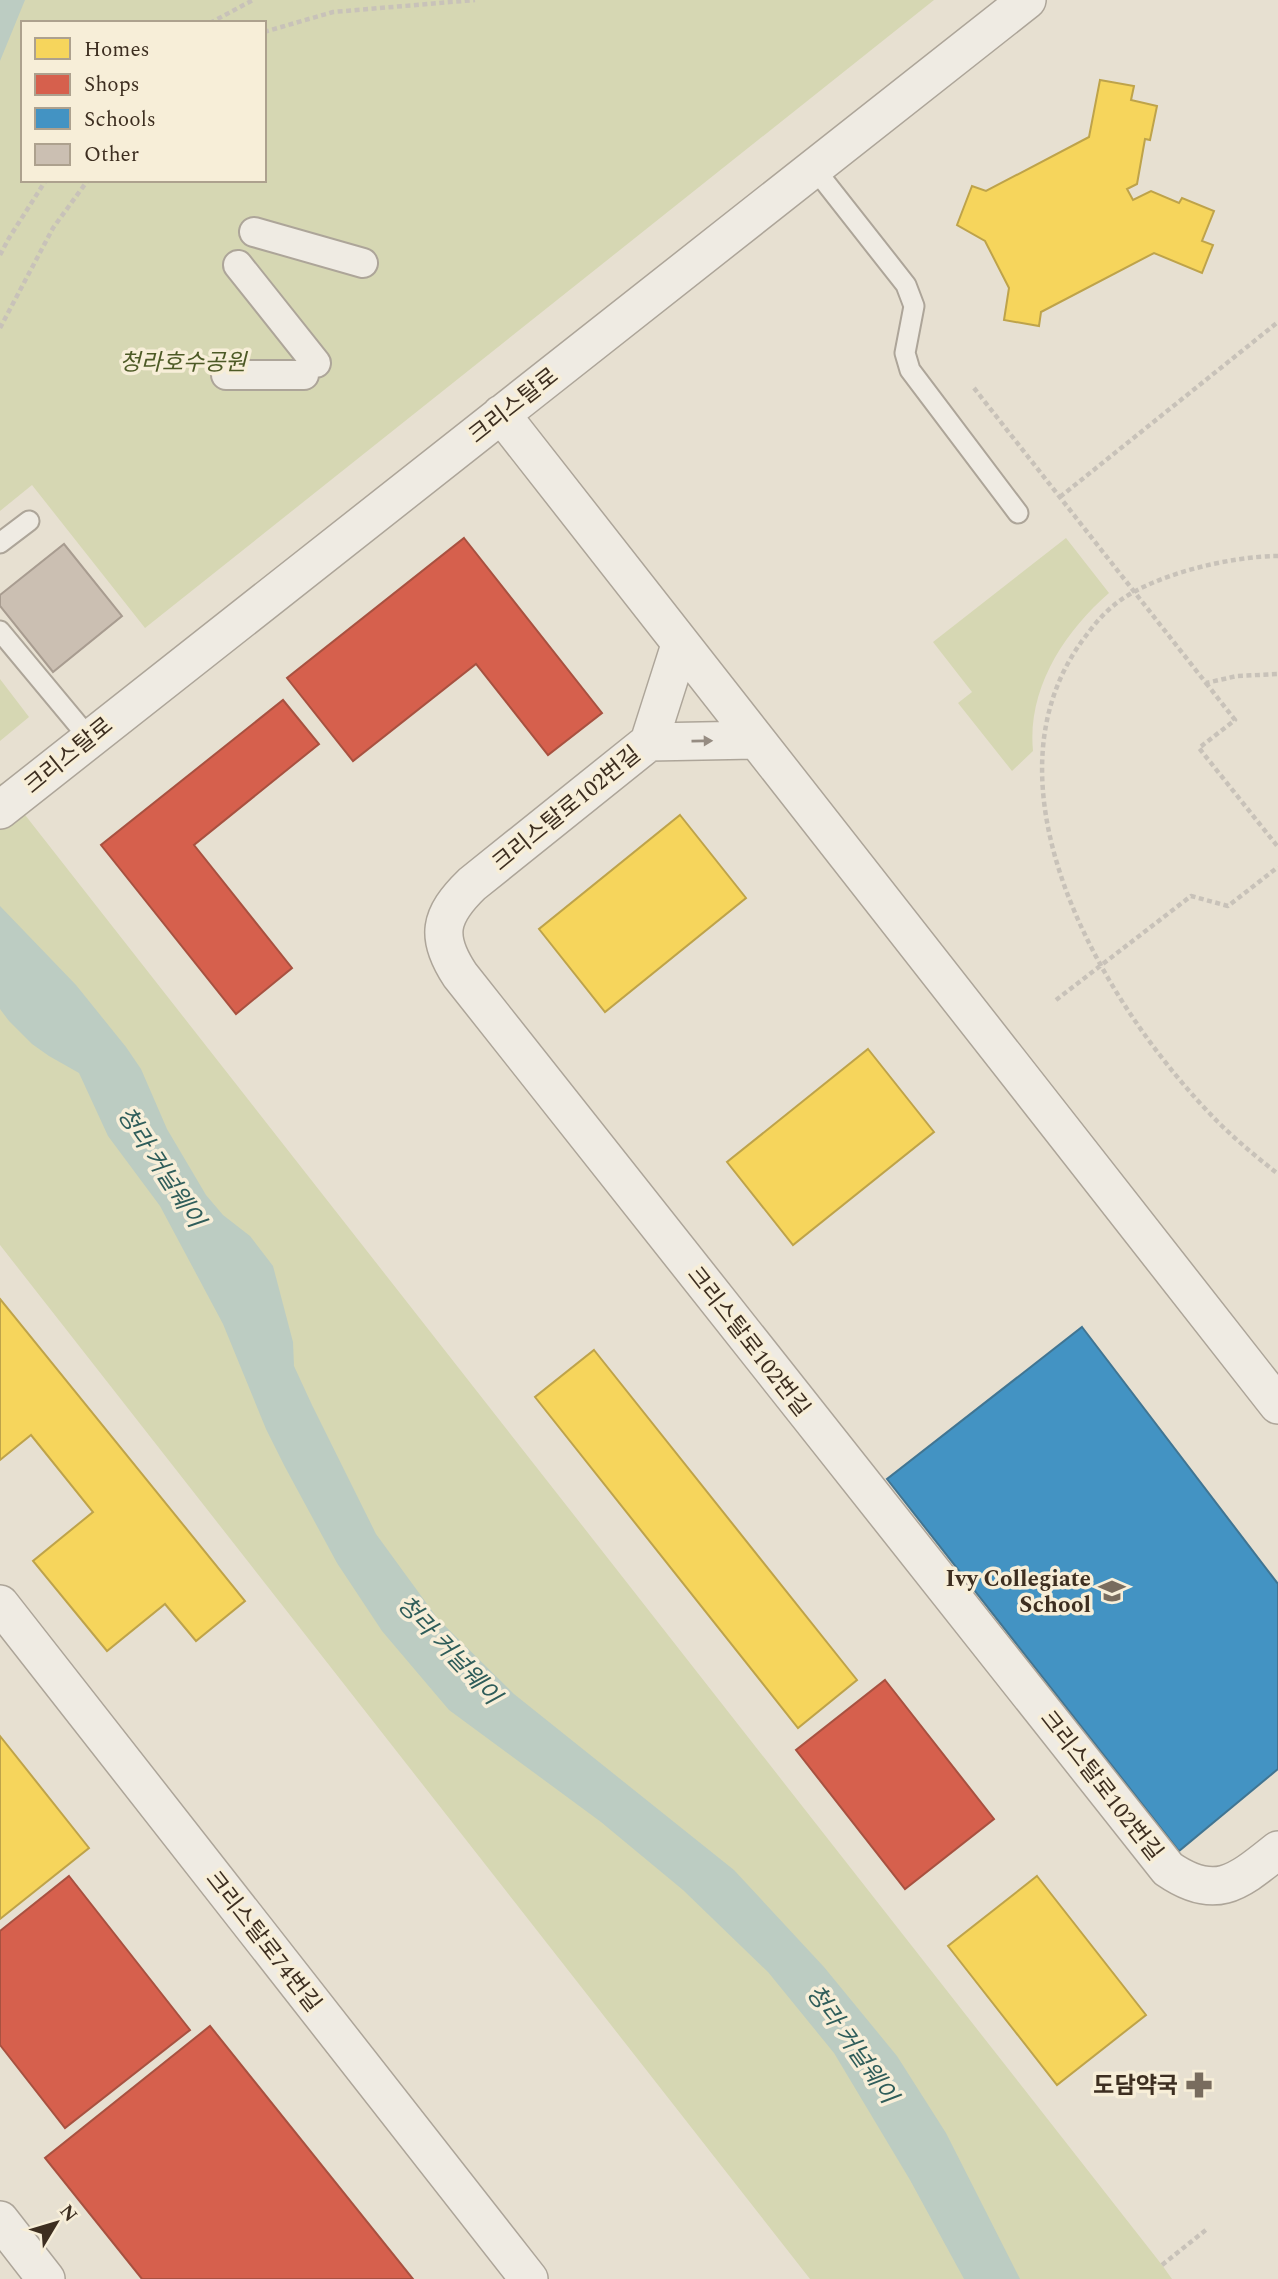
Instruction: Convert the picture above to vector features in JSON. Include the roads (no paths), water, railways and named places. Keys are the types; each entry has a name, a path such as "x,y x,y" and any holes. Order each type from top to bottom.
{"street":[{"name":"크리스탈로","path":"0,810 1027,0"},
{"path":"254,232 363,263"},
{"path":"226,375 310,369 238,265"},
{"path":"501,414 1278,1405"},
{"path":"680,645 649,742 755,740"},
{"name":"크리스탈로102번길","path":"649,742 472,884 456,900 446,915 443,935 447,955 460,975 1168,1869 1186,1882 1209,1886 1230,1883 1251,1872 1278,1850"},
{"name":"크리스탈로74번길","path":"0,1604 529,2279"},
{"path":"0,2220 46,2279"}],"lane":[{"path":"814,168 906,285 914,306 905,353 910,370 1018,513"},
{"path":"0,543 29,520"},
{"path":"0,631 89,738"}],"water":[{"path":"0,0 25,0 0,61"},
{"name":"청라 커널웨이","path":"0,906 76,985 126,1047 141,1069 167,1129 206,1195 223,1215 250,1236 273,1266 293,1342 294,1366 312,1405 376,1534 438,1619 514,1694 734,1870 824,1967 897,2056 946,2133 1020,2279 964,2279 910,2180 834,2053 768,1972 683,1890 601,1822 449,1710 382,1631 337,1563 285,1467 266,1429 223,1324 160,1206 108,1136 79,1073 32,1044 0,1009"}],"place":[{"name":"Ivy Collegiate School","path":"1112,1591"},
{"name":"도담약국","path":"1199,2085"}],"park label":[{"name":"청라호수공원","path":"183,362"}]}
